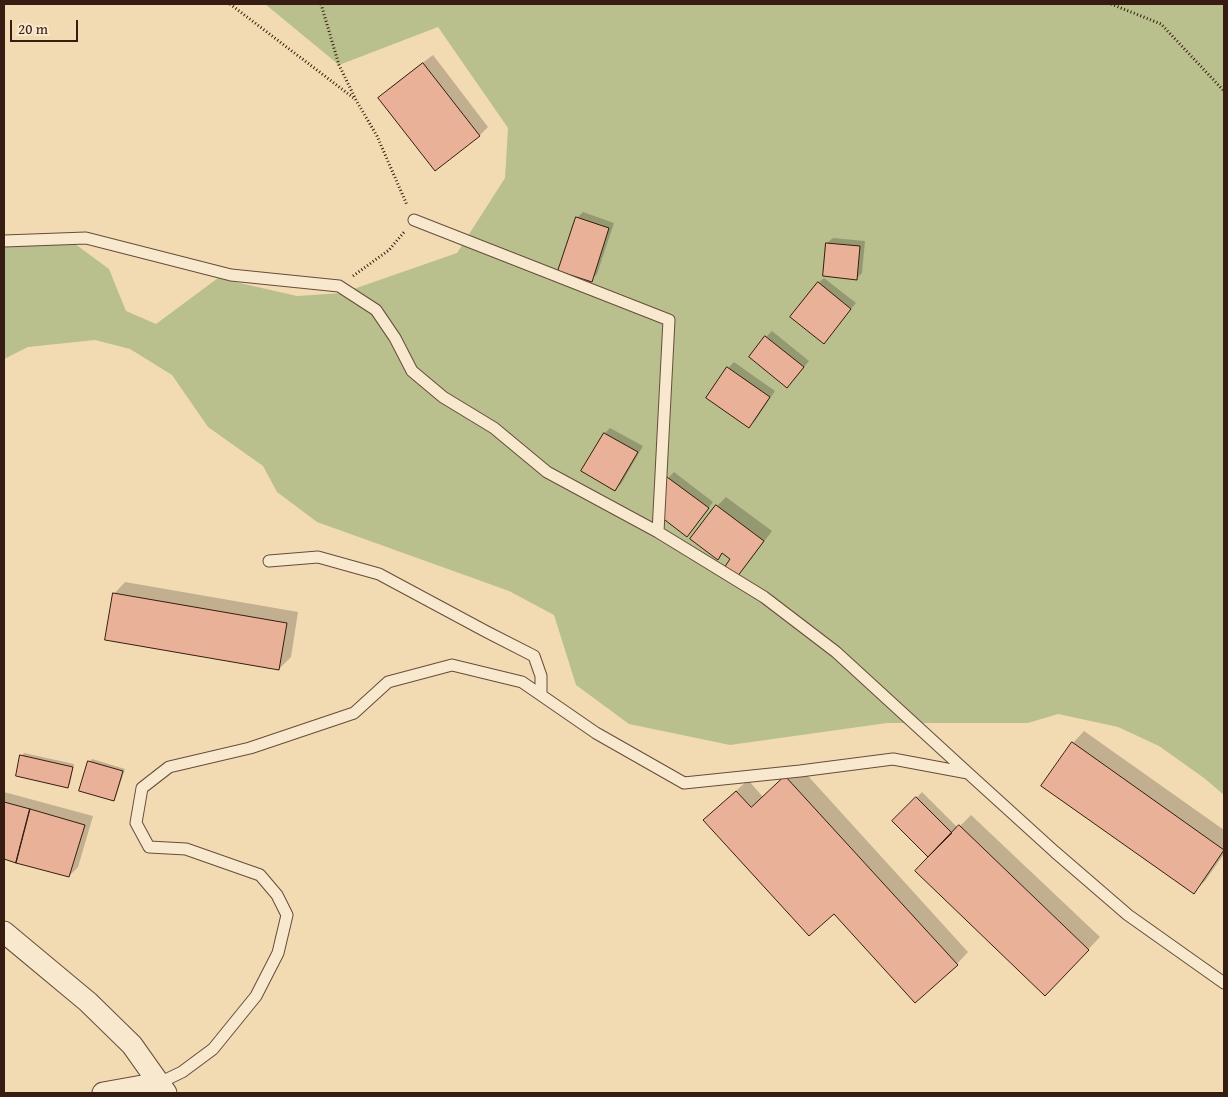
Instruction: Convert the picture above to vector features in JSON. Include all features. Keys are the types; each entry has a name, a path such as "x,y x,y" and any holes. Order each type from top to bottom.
{"street":[{"path":"4,932 88,1002 132,1045 162,1088"},
{"path":"103,1093 162,1088"}],"lane":[{"path":"414,220 670,320 658,532"},
{"path":"4,241 86,238 231,275 339,286 376,310 395,338 412,371 443,397 494,428 547,472 658,532 764,597 836,652 1055,852 1128,915 1224,983"},
{"path":"269,561 318,557 379,574 534,656 541,676 540,695"},
{"path":"162,1088 213,1049 256,996 278,953 286,915 277,896 260,875 186,849 149,847 136,823 142,788 169,767 250,748 354,712 388,682 452,665 522,682 596,733 684,782 893,758 968,773"}],"path":[{"path":"230,4 356,100"},
{"path":"321,4 339,65 356,100 377,136 414,220 389,250 339,286"},
{"path":"1111,4 1161,24 1224,91"}],"green space":[{"path":"265,4 1224,4 1224,795 1204,778 1159,746 1118,727 1058,714 1028,723 887,723 730,745 629,724 576,685 554,615 509,591 317,522 277,492 263,466 208,427 172,375 130,349 95,340 28,347 4,359 4,247 67,238 109,269 126,311 156,324 218,278 297,296 342,293 457,253 505,178 508,128 438,27 339,65"}],"building":[{"path":"423,63 480,136 435,171 378,98"},
{"path":"576,217 609,228 592,282 558,271"},
{"path":"826,243 860,246 857,280 823,276"},
{"path":"818,282 851,309 824,344 790,317"},
{"path":"765,336 804,367 787,388 749,357"},
{"path":"727,367 770,397 749,428 706,398"},
{"path":"604,433 638,452 615,491 581,471"},
{"path":"667,477 709,508 687,537 661,517"},
{"path":"716,505 764,541 737,577 724,568 730,559 722,553 718,560 690,539"},
{"path":"113,593 287,623 279,670 105,640"},
{"path":"1072,742 1224,850 1194,894 1041,786"},
{"path":"20,755 73,767 68,788 16,776"},
{"path":"88,761 123,771 114,801 79,791"},
{"path":"785,776 958,965 915,1003 834,914 809,936 703,820 736,791 751,807"},
{"path":"916,797 952,833 928,857 892,821"},
{"path":"4,802 30,809 16,863 4,859"},
{"path":"30,809 85,825 69,877 16,863"},
{"path":"959,825 1089,950 1045,996 915,871"}]}
